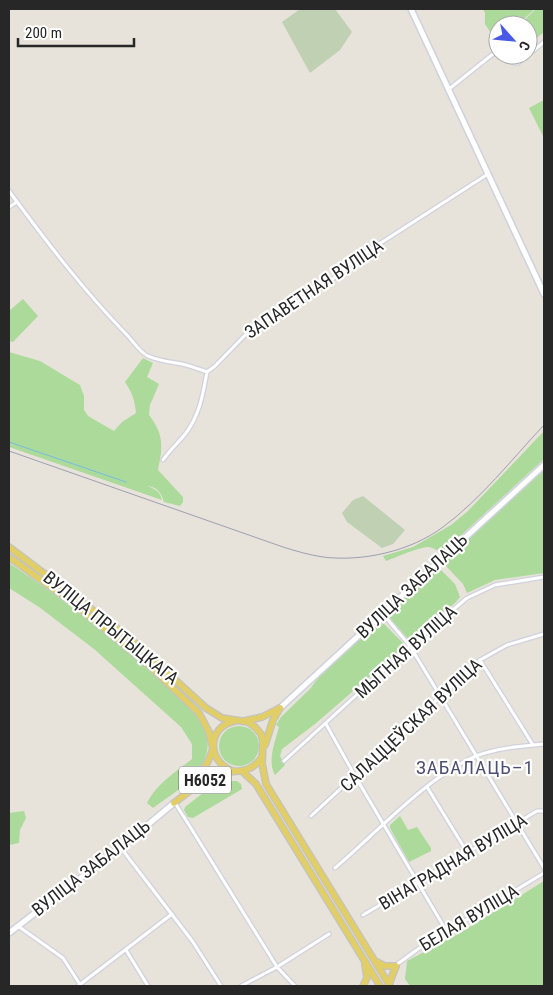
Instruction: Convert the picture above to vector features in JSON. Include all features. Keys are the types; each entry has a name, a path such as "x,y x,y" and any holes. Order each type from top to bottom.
{"main road":[{"name":"ВУЛІЦА ПРЫТЫЦКАГА","path":"9,547 127,636 210,711 222,718 239,721"},
{"name":"ВУЛІЦА ПРЫТЫЦКАГА","path":"9,557 73,603 152,668 199,713 209,732 213,750"},
{"name":"Н6052","path":"174,803 201,776 208,765 214,742 220,729 232,722 259,718 280,708"},
{"name":"Н6052","path":"174,803 216,775 254,767 262,757 273,720 280,708"},
{"path":"239,721 248,722 261,734 264,751 262,763 266,784 390,985"},
{"name":"Н6052","path":"213,750 216,757 226,768 242,771"},
{"path":"242,771 256,784 380,986"},
{"path":"363,986 367,978 364,960"},
{"path":"375,960 385,966 396,966 390,985"}],"street":[{"path":"411,9 544,294"},
{"path":"449,89 488,58"},
{"name":"ЗАПАВЕТНАЯ ВУЛІЦА","path":"207,372 250,330 318,289 362,255 488,174"},
{"path":"9,190 36,228 91,297 144,353 156,359 184,364 207,372 202,399 195,420 162,460"},
{"path":"9,207 17,202"},
{"name":"ВУЛІЦА ЗАБАЛАЦЬ","path":"280,708 544,464"},
{"name":"МЫТНАЯ ВУЛІЦА","path":"284,761 410,646 467,598 496,585 544,577"},
{"path":"382,613 410,646 544,868"},
{"name":"САЛАЦЦЕЎСКАЯ ВУЛІЦА","path":"311,816 480,660 506,645 544,634"},
{"path":"480,660 534,745"},
{"path":"326,724 447,932"},
{"path":"335,868 435,780 477,756 544,744"},
{"path":"426,787 467,852"},
{"path":"174,803 277,967 294,986"},
{"name":"ВУЛІЦА ЗАБАЛАЦЬ","path":"9,933 121,847 174,803"},
{"name":"ВІНАГРАДНАЯ ВУЛІЦА","path":"363,915 467,852 537,812 544,810"},
{"path":"121,847 193,942 221,986"},
{"name":"БЕЛАЯ ВУЛІЦА","path":"396,966 418,949 544,873"},
{"path":"18,926 63,958 80,986 172,914"},
{"path":"241,986 277,967 329,934"},
{"path":"126,950 148,986"}],"green space":[{"path":"300,9 335,9 352,32 340,50 310,73 282,22"},
{"path":"483,9 535,9 528,15 488,15 488,29 485,24"},
{"path":"536,9 544,9 544,32 538,37 538,15 530,15"},
{"path":"544,100 544,138 529,108"},
{"path":"23,299 38,316 13,342 9,341 9,311"},
{"path":"9,352 40,361 80,385 84,396 84,410 88,416 114,431 122,422 136,413 133,397 125,382 143,358 153,363 147,377 159,384 150,405 149,415 157,428 161,441 158,470 183,497 183,502 180,506 164,502 156,489 147,486 157,491 162,500 9,447"},
{"path":"544,431 544,459 444,551 424,547 386,561 383,556 413,547 451,525 468,511"},
{"path":"544,470 544,573 495,580 467,593 463,584 445,565 445,560"},
{"path":"363,496 405,530 393,544 382,548 347,522 342,513 353,500"},
{"path":"9,563 107,635 182,699 200,719 206,731 207,741 207,751 202,764 191,779 153,808 147,803 151,796 167,779 192,759 192,744 181,727 94,649 39,607 9,588"},
{"path":"439,568 455,584 460,597 411,640 408,639 390,618 389,613"},
{"path":"378,623 383,623 403,643 403,648 315,724 282,749 280,756 285,765 275,775 272,758 279,727 276,725 281,717 310,689 321,674"},
{"path":"243,726 250,729 256,735 259,746 258,754 250,763 243,766 235,766 228,763 220,754 219,742 222,735 231,727"},
{"path":"237,781 241,784 242,789 193,818 188,817 184,810 185,807 217,782"},
{"path":"24,811 26,818 20,830 19,843 9,845 9,813"},
{"path":"400,816 408,830 417,827 431,848 431,851 409,862 390,828 390,825"},
{"path":"544,881 544,986 410,986 405,979 407,961 460,933"}],"waterway":[{"path":"9,442 126,482"}],"railway":[{"path":"9,451 283,547 323,557 354,558 386,553 402,548 416,543 443,527 483,492 544,425"}],"district":[{"name":"ЗАБАЛАЦЬ–1","path":"475,767"}]}
